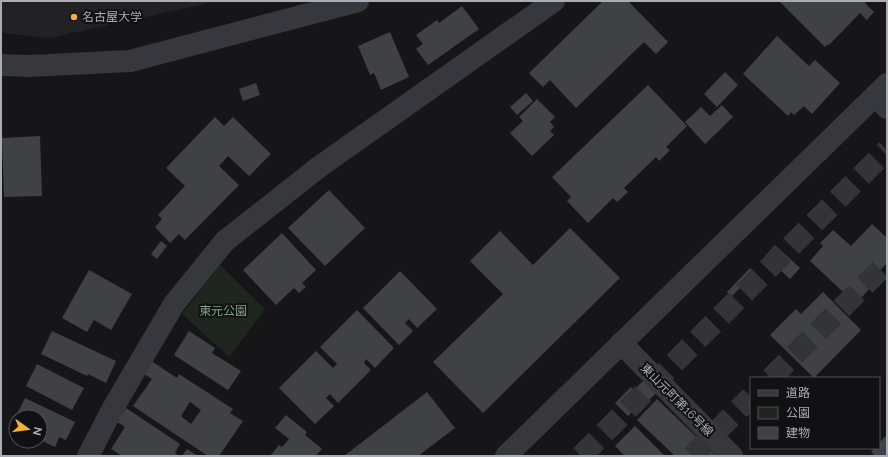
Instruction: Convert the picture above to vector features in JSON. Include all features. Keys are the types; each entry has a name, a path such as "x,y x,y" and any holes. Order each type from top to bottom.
{"street":[{"path":"1,65 29,66 130,61 358,1"},
{"path":"88,456 112,408 174,304 225,241 319,167 554,1"},
{"path":"506,456 621,343 883,96"},
{"name":"東山元町第16号線","path":"621,343 732,456"}],"shaded area":[{"name":"名古屋大学","path":"1,1 218,1 50,38 1,33"}],"green space":[{"name":"東元公園","path":"220,265 265,309 229,357 182,314"}],"building":[{"path":"603,1 628,1 668,42 656,54 644,42 576,108 550,80 543,87 529,73"},
{"path":"779,1 868,1 865,3 874,12 867,20 860,13 829,45 828,44 825,47"},
{"path":"462,6 479,29 428,65 416,49 423,44 416,35 437,20 439,23"},
{"path":"390,32 409,77 381,90 374,73 370,75 358,46"},
{"path":"777,36 809,66 815,60 840,83 812,114 804,106 794,115 791,112 788,116 743,74"},
{"path":"725,72 738,85 717,107 704,94"},
{"path":"256,83 260,95 243,101 239,89"},
{"path":"648,85 687,126 666,147 670,150 659,161 656,157 624,188 628,192 617,202 613,198 588,223 567,201 571,197 552,177"},
{"path":"526,93 533,101 517,115 510,107"},
{"path":"537,99 555,117 550,122 554,127 550,131 554,135 532,156 510,133 523,121 519,117"},
{"path":"722,105 733,117 705,144 685,122 701,107 710,116"},
{"path":"215,117 224,126 233,117 271,154 249,176 228,156 219,166 239,185 185,240 179,234 170,243 155,227 162,219 158,215 185,186 166,168"},
{"path":"40,136 42,196 4,197 2,138"},
{"path":"329,190 365,228 325,266 288,228"},
{"path":"872,224 887,238 887,263 865,286 869,289 856,304 810,261 823,246 820,243 833,230 851,246"},
{"path":"570,228 620,278 483,413 433,362 503,294 470,261 500,231 533,265"},
{"path":"282,233 316,270 302,283 306,287 299,293 294,288 276,305 243,270"},
{"path":"161,241 167,246 157,259 151,254"},
{"path":"775,245 800,268 790,279 765,256"},
{"path":"750,268 755,273 732,296 727,292"},
{"path":"89,270 132,294 111,330 94,320 87,332 62,318"},
{"path":"400,271 437,309 417,328 409,319 405,323 413,331 399,345 363,308"},
{"path":"823,292 861,330 815,377 813,377 770,335 796,309 801,314"},
{"path":"357,310 394,348 375,368 366,359 364,363 371,370 338,403 330,394 326,398 334,406 315,424 279,388 316,351 333,368 337,364 320,347"},
{"path":"52,331 116,361 106,383 88,374 87,376 41,354"},
{"path":"189,331 215,348 212,353 241,371 228,390 174,355"},
{"path":"151,361 177,378 179,374 233,409 230,413 243,421 219,456 208,456 133,406 152,379 143,373","holes":["190,402 201,410 191,424 181,416"]},
{"path":"37,364 84,388 72,410 26,386"},
{"path":"644,380 656,393 646,403 643,401 628,416 615,403 631,387 634,390"},
{"path":"427,392 455,428 418,456 344,456"},
{"path":"25,398 48,409 20,409"},
{"path":"657,399 705,445 693,456 675,456 637,420"},
{"path":"126,408 180,444 175,453 179,456 122,456 111,449 125,427 117,422"},
{"path":"48,409 75,422 66,440 59,437 55,447 48,444"},
{"path":"286,415 307,432 305,435 322,449 316,456 270,456 279,445 282,447 289,439 275,428"},
{"path":"635,426 665,456 625,456 615,446"},
{"path":"887,435 887,456 875,456 871,451 873,449 880,449 880,442"},
{"path":"187,449 198,456 182,456"},
{"path":"710,450 716,456 704,456"}],"tunnel":[{"path":"581,456 887,150"},
{"path":"772,377 887,263"},
{"path":"692,456 750,398"}],"place":[{"name":"名古屋大学","path":"74,17"}]}
